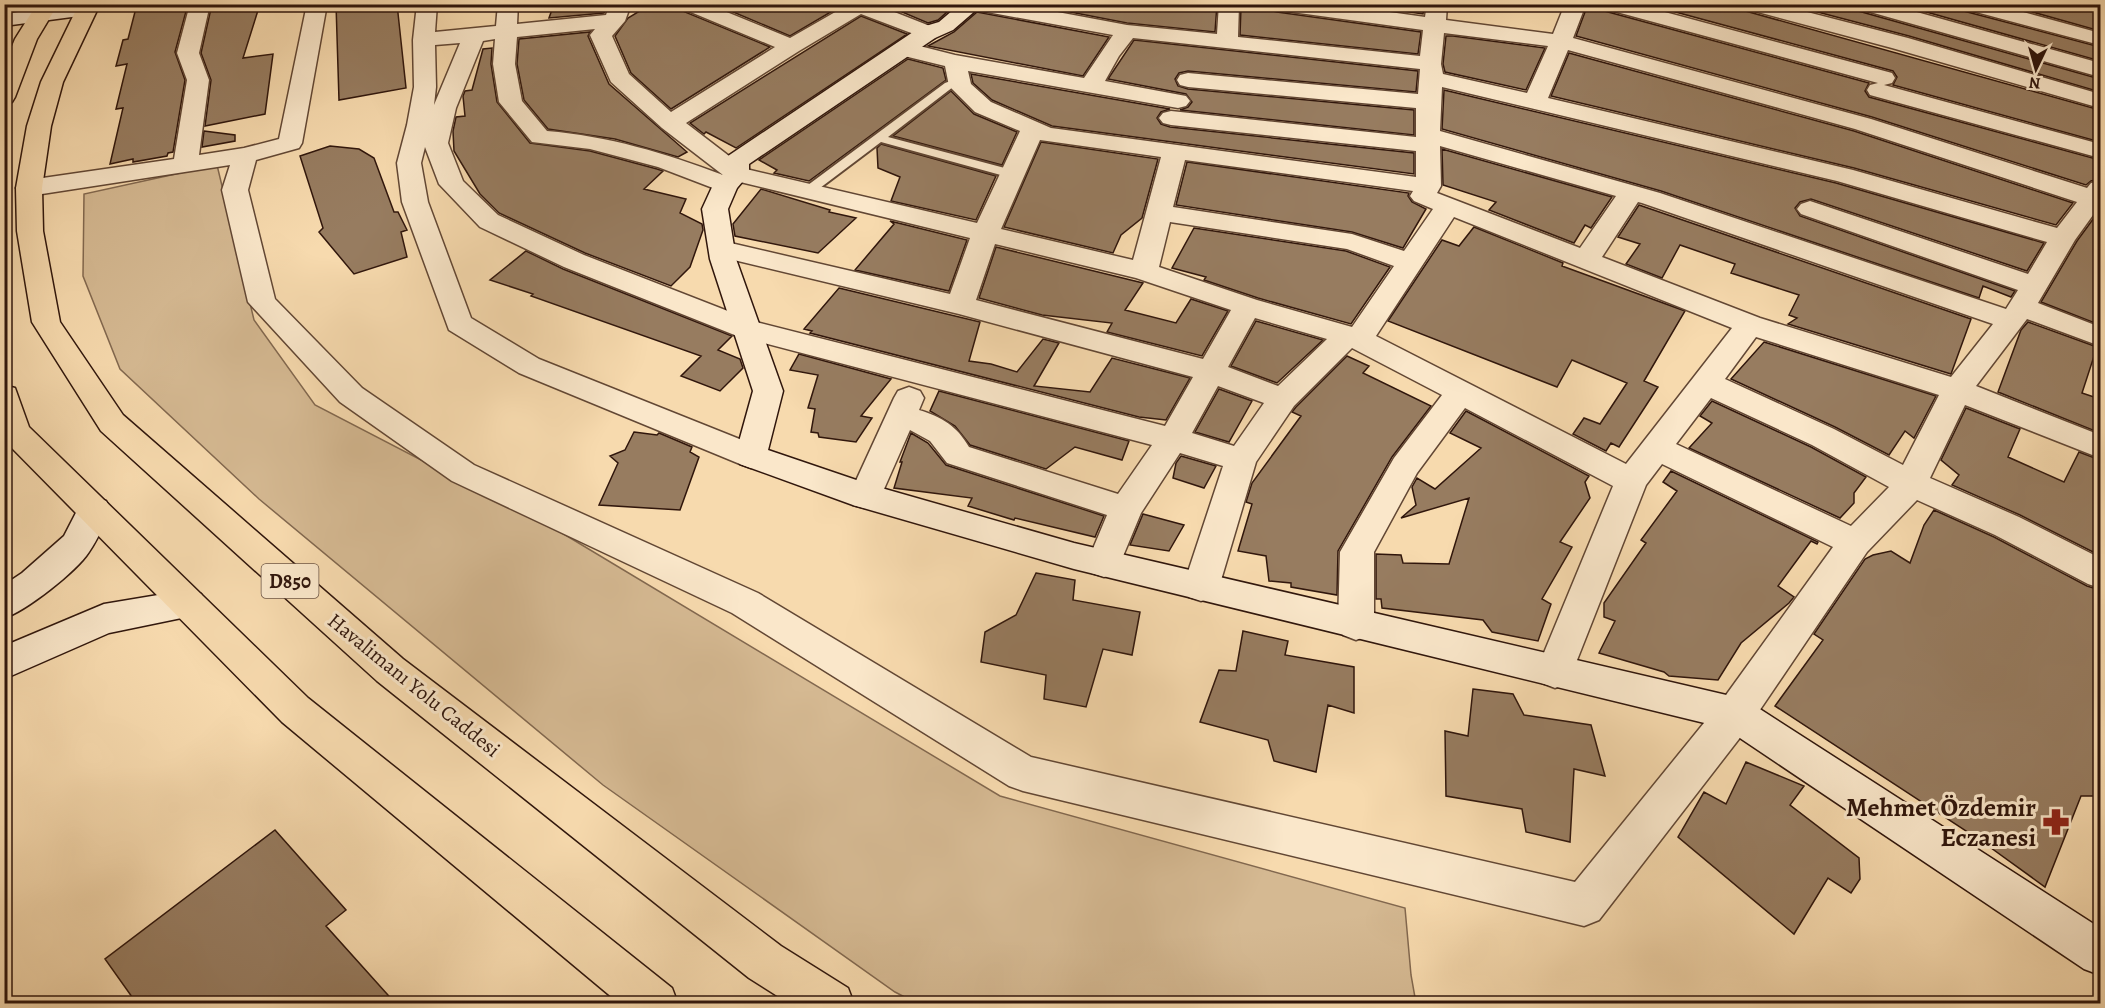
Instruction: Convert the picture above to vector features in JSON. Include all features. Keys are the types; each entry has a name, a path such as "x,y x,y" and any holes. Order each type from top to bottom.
{"highway":[{"name":"Havalimanı Yolu Caddesi","path":"89,7 52,82 39,126 29,188 30,231 46,322 112,423 390,670 765,962 832,1004"},
{"path":"4,97 26,39 44,10"},
{"path":"4,22 22,30 26,39"},
{"path":"4,395 15,432 295,710 634,997"}],"street":[{"path":"4,6 19,4"},
{"path":"185,164 198,81 188,52 200,4"},
{"path":"29,188 245,155 290,143 317,4"},
{"path":"428,4 423,40 425,87 419,125 409,163 415,202 459,323 529,366 751,456 865,496 1104,563 1735,714 2100,952"},
{"path":"508,4 504,64 512,102 540,137 591,142 731,179 808,191 1144,271 1247,306 1353,337 1631,481"},
{"path":"688,4 791,46"},
{"path":"751,456 768,391 722,249 715,209 731,179 737,161 915,41 946,26 975,4 1127,31 1216,42 1535,102 1844,175 2064,238"},
{"path":"1144,271 1159,213 1166,151 1174,110 1188,80 1216,42 1229,4"},
{"path":"245,155 235,190 262,302 351,395 463,473 745,603 1023,773 1584,904 1735,714 1855,543 1912,484 1916,471 1958,390 2022,305 2064,238 2097,195 1863,124 1562,41 1436,15 1277,4"},
{"path":"1535,102 1576,4"},
{"path":"1609,4 2100,151"},
{"path":"1750,4 1786,8 2100,101"},
{"path":"1863,4 1914,11 2026,50 2100,70"},
{"path":"1968,4 2034,13 2100,39"},
{"path":"670,123 859,5 915,41 957,72 1091,86 1174,110 1429,141 1632,192 2022,305"},
{"path":"4,22 44,10 89,7"},
{"path":"423,40 505,33 621,9"},
{"path":"621,9 601,35 619,77 731,179"},
{"path":"1863,124 1914,11"},
{"path":"2023,79 2026,50 2034,13"},
{"path":"1436,15 1430,81 1428,186 1423,196 1750,325 1958,390 2100,447"},
{"path":"1091,86 1109,54 1127,31"},
{"path":"474,36 444,108 436,143 452,184 489,221 574,261 747,329 1173,439 1241,460"},
{"path":"957,72 960,86 983,106 1046,134 1428,186"},
{"path":"1188,80 1430,81"},
{"path":"960,305 985,234 1033,128"},
{"path":"415,202 456,188"},
{"path":"1586,260 1632,192"},
{"path":"1200,587 1241,460 1283,399 1353,337 1412,262 1449,205"},
{"path":"1810,209 2022,305 2100,337"},
{"path":"1159,213 1352,242 1412,262"},
{"path":"722,249 960,305 1209,371 1283,399"},
{"path":"1104,563 1126,509 1173,439 1247,306"},
{"path":"1555,672 1631,481 1750,325"},
{"path":"865,496 919,374"},
{"path":"1706,383 1823,437 1912,484 2007,526 2100,574"},
{"path":"1356,625 1357,552 1405,466 1460,393"},
{"path":"901,417 933,425 950,439 957,455 1126,509"},
{"path":"1656,448 1855,543"},
{"path":"4,603 34,584 76,545 94,510"},
{"path":"4,664 104,619 188,604"}],"lane":[{"path":"808,191 949,85 957,72"},
{"path":"880,138 1012,174"}],"shaded area":[{"path":"217,165 254,320 315,405 562,533 1000,796 1405,908 1416,1003 918,1004 895,992 603,785 259,499 120,369 83,276 84,194"}],"building":[{"path":"137,4 188,4 175,52 185,80 173,152 168,153 167,156 110,164 123,108 116,109 127,64 116,66 123,40 128,39"},
{"path":"212,4 260,4 243,58 273,54 265,114 205,126 211,80 201,53"},
{"path":"336,4 397,4 406,88 339,100"},
{"path":"554,4 607,4 604,13 549,18"},
{"path":"651,4 676,5 680,10 770,47 671,109 631,73 615,36 628,18"},
{"path":"722,4 841,4 841,6 790,36 719,6"},
{"path":"900,4 956,4 938,20 928,23 902,12"},
{"path":"1029,4 1217,4 1215,32 1127,23"},
{"path":"1254,4 1265,4 1269,10 1277,12 1421,32 1418,54 1240,35 1241,7 1254,8"},
{"path":"1353,4 1425,4 1423,14"},
{"path":"1588,4 1597,4 1601,10 1869,83 1865,91 1869,97 2100,160 2100,179 2086,185 1872,117 1576,36"},
{"path":"1646,4 1738,4 1742,10 2100,110 2100,142 1893,85 1897,77 1893,71"},
{"path":"1787,4 1851,4 1855,10 2100,79 2100,92 1909,36"},
{"path":"1898,4 1956,4 1960,10 2100,47 2100,61"},
{"path":"2004,4 2100,4 2100,31"},
{"path":"977,12 1109,37 1083,76 928,46 954,32"},
{"path":"861,16 907,34 736,148 706,132 704,134 690,123"},
{"path":"590,32 588,36 609,84 687,152 678,157 615,139 548,129 524,100 517,64 519,39"},
{"path":"1446,36 1545,48 1526,90 1445,72 1443,64"},
{"path":"1134,40 1418,71 1416,92 1188,71 1179,73 1175,79 1178,86 1188,89 1414,110 1414,135 1180,110 1188,107 1192,102 1186,94 1108,79"},
{"path":"492,48 491,64 497,102 530,143 590,151 663,171 644,189 686,199 680,213 702,224 703,230 690,267 671,286 585,253 499,213 480,194 454,151 453,131 456,117 465,116 463,96 465,91 472,90 483,49"},
{"path":"1569,53 1854,131 2073,203 2056,225 1854,168 1551,96"},
{"path":"908,59 943,68 946,80 809,181 774,173 777,170 759,160"},
{"path":"971,74 1170,109 1161,112 1157,118 1161,124 1170,127 1414,153 1414,174 1052,126 992,100 973,83"},
{"path":"1444,90 1836,183 2044,243 2027,271 1811,199 1800,202 1795,208 1800,216 2015,291 2011,297 1983,286 1979,298 1661,191 1442,129"},
{"path":"951,91 974,114 1017,132 1002,165 893,136"},
{"path":"204,131 235,135 235,141 202,147"},
{"path":"1041,142 1158,159 1142,218 1121,235 1113,253 1004,227"},
{"path":"881,144 996,176 976,220 891,201 900,177 878,168 877,148"},
{"path":"330,146 359,149 374,158 394,212 398,212 407,230 401,232 407,257 354,274 319,232 323,228 300,156"},
{"path":"1442,149 1612,197 1591,228 1585,225 1574,243 1489,210 1496,202 1443,185"},
{"path":"1187,162 1409,193 1408,196 1412,202 1426,209 1403,248 1352,232 1176,205"},
{"path":"761,189 830,210 829,212 856,218 818,253 735,236 733,224"},
{"path":"1639,205 1971,319 1951,374 1788,324 1797,318 1789,315 1799,295 1731,273 1735,264 1680,245 1662,278 1626,264 1640,244 1618,237"},
{"path":"2099,211 2100,325 2041,302 2077,241"},
{"path":"890,221 967,240 949,291 855,270 894,224"},
{"path":"1474,227 1563,263 1562,266 1685,311 1644,381 1658,387 1619,447 1611,443 1606,451 1573,434 1584,418 1600,424 1627,383 1572,360 1557,387 1388,321 1442,240 1459,246"},
{"path":"1194,228 1346,251 1390,267 1351,324 1258,298 1204,280 1206,277 1172,268"},
{"path":"996,247 1143,283 1125,310 1176,323 1191,299 1228,311 1202,356 1107,332 1112,323 1042,315 979,298"},
{"path":"526,251 563,269 732,336 718,350 740,359 743,368 720,391 681,376 701,356 490,280"},
{"path":"839,288 980,322 969,361 991,364 1017,372 1043,339 1059,343 1034,386 1090,392 1112,358 1190,378 1166,420 1139,417 810,333 812,331 804,329"},
{"path":"1256,321 1323,340 1277,383 1231,366"},
{"path":"2028,322 2097,347 2082,393 2100,399 2100,433 1998,392 2021,330"},
{"path":"1764,342 1936,396 1914,438 1905,431 1889,455 1835,427 1731,379"},
{"path":"799,354 891,379 861,416 872,418 856,442 819,437 818,433 811,432 815,409 808,408 818,375 790,370"},
{"path":"1347,356 1369,366 1363,373 1431,406 1392,457 1338,551 1337,595 1291,587 1291,583 1269,581 1266,556 1238,551 1252,504 1246,502 1252,483 1301,416 1292,412"},
{"path":"1219,389 1252,401 1229,442 1195,432"},
{"path":"939,391 1129,441 1122,460 1075,447 1046,469 970,445 955,426 930,411"},
{"path":"1712,401 1811,447 1866,477 1854,493 1854,503 1840,518 1689,448 1712,423 1700,416"},
{"path":"1966,408 2020,429 2008,457 2064,482 2079,452 2100,460 2100,547 2097,554 2020,515 1952,485 1959,475 1941,460"},
{"path":"1466,411 1589,476 1585,482 1590,498 1560,542 1572,547 1542,599 1551,604 1538,641 1492,632 1483,620 1382,608 1381,599 1376,599 1376,554 1401,555 1403,563 1449,564 1469,498 1401,518 1416,505 1412,487 1417,478 1435,489 1481,448 1450,433"},
{"path":"634,432 657,435 659,433 692,447 690,452 699,457 680,510 599,505 618,463 610,456 625,450"},
{"path":"911,433 928,443 946,465 1104,516 1095,537 1015,518 1014,520 968,506 972,498 894,488 902,462 900,462"},
{"path":"1181,456 1216,466 1204,488 1173,478 1176,463"},
{"path":"1671,471 1818,542 1817,544 1811,541 1778,586 1794,597 1741,643 1718,680 1669,676 1664,672 1599,653 1615,621 1604,617 1604,603 1646,543 1641,540 1677,491 1663,482"},
{"path":"1934,510 1994,537 2087,586 2100,590 2100,796 2081,796 2045,887 1980,840 1775,706 1823,640 1814,634 1865,559 1891,551 1910,563 1924,525"},
{"path":"1143,514 1184,525 1169,551 1130,545"},
{"path":"1036,573 1075,580 1073,600 1140,612 1132,655 1103,649 1086,707 1044,699 1046,675 981,662 985,632 1016,615"},
{"path":"1243,631 1288,641 1285,655 1354,667 1354,713 1328,705 1316,772 1274,761 1268,740 1200,722 1219,670 1236,671"},
{"path":"1473,689 1513,694 1524,715 1591,725 1605,776 1574,769 1570,842 1526,832 1522,809 1446,796 1445,731 1468,736"},
{"path":"1746,762 1804,786 1790,805 1859,858 1860,879 1851,893 1828,878 1794,934 1678,837 1704,792 1726,804"},
{"path":"275,830 346,910 326,926 396,1004 137,1004 105,959"}],"place":[{"name":"Mehmet Özdemir Eczanesi","path":"2056,822"}]}
